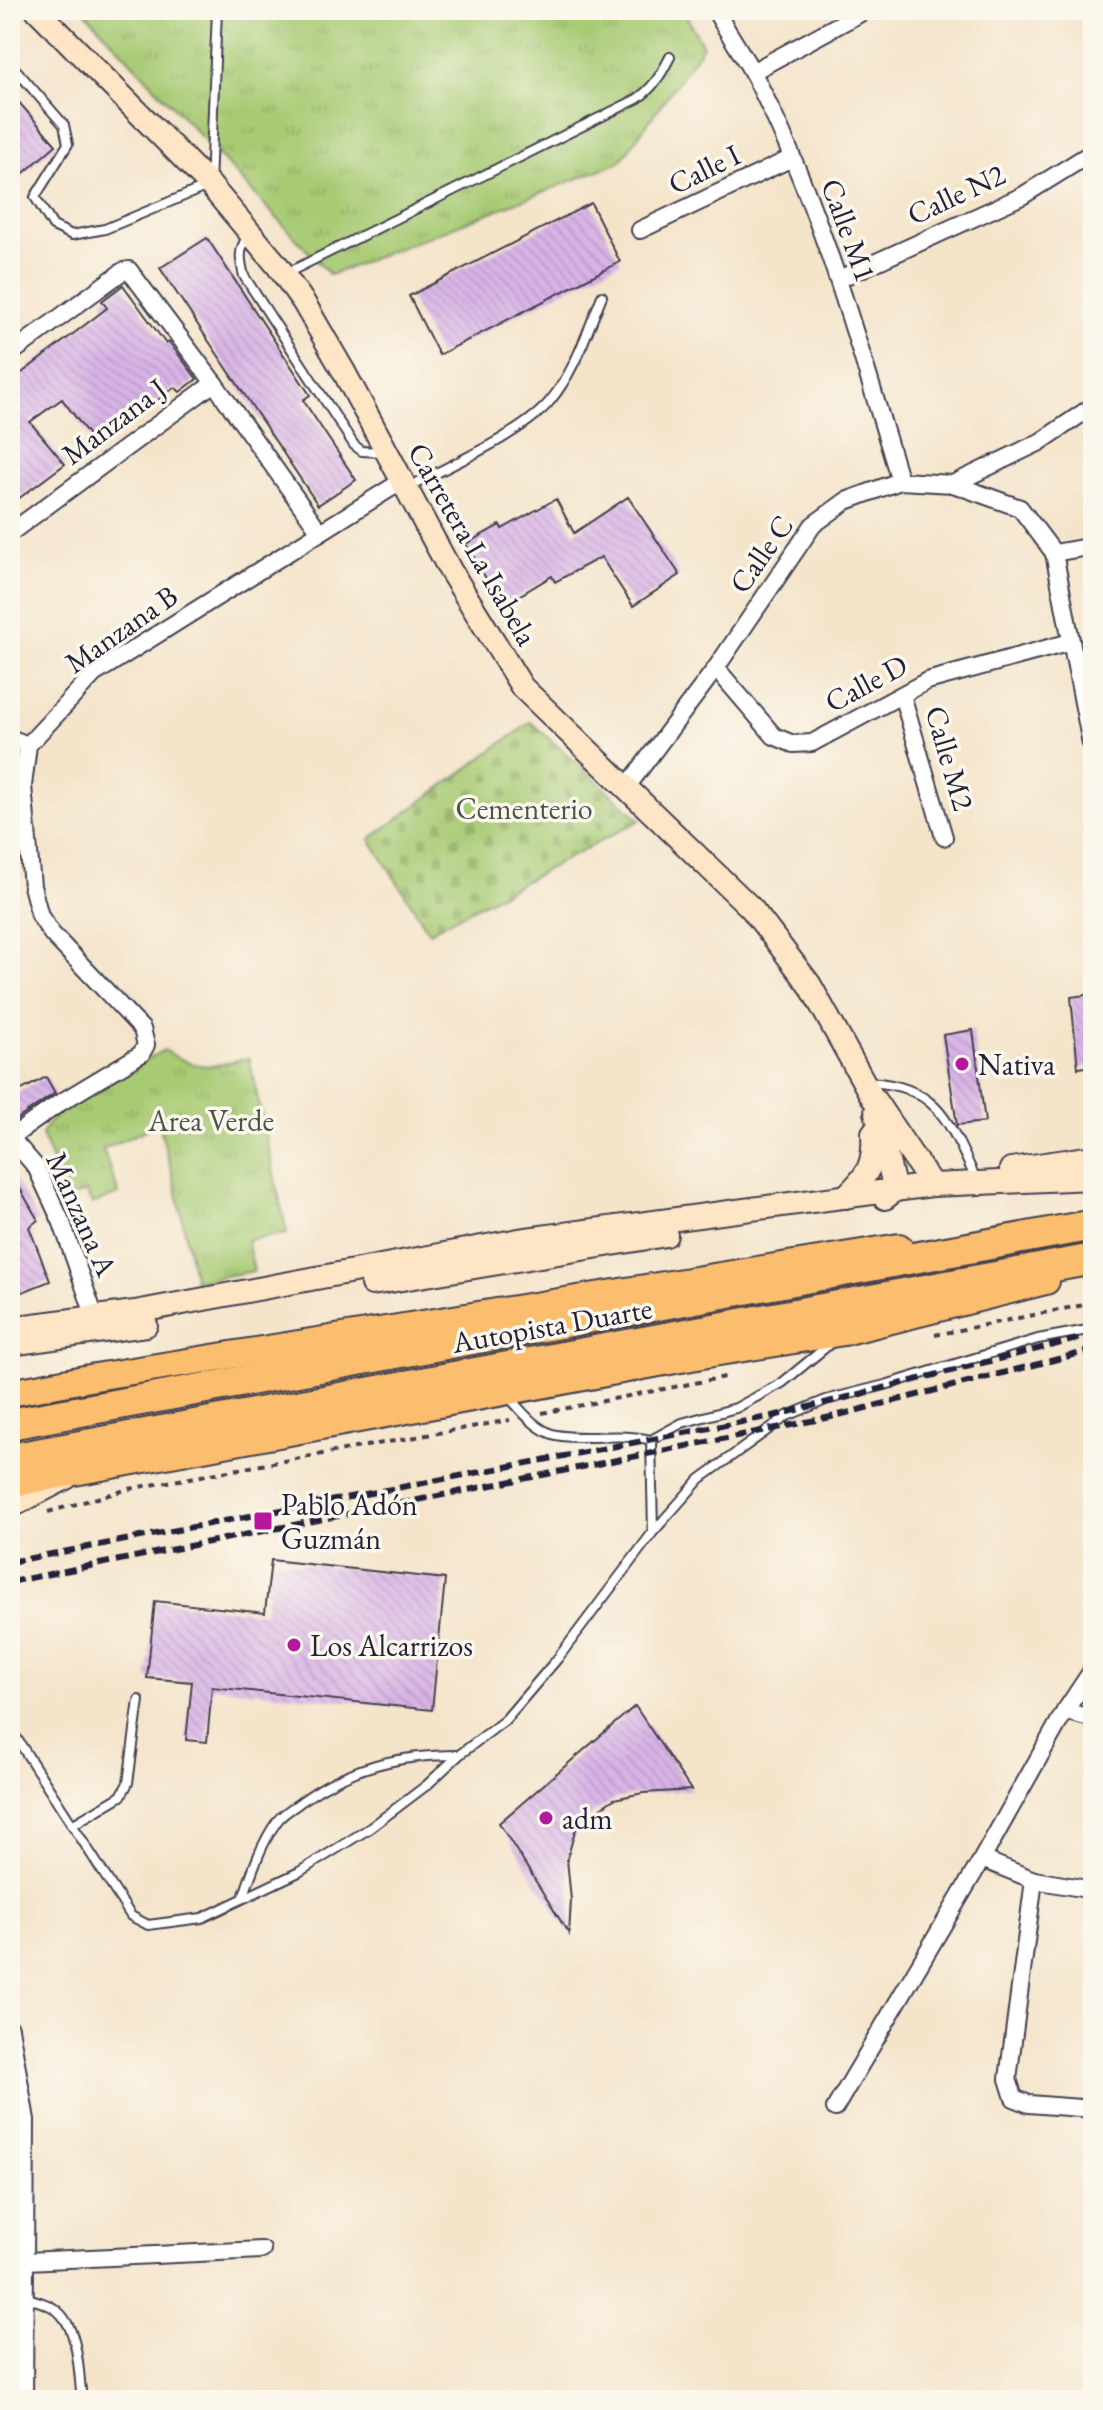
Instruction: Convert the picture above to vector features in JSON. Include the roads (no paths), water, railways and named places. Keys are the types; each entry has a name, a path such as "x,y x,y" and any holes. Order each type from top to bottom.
{"highway":[{"name":"Autopista Duarte","path":"10,1424 1093,1224"},
{"name":"Autopista Duarte","path":"10,1459 1093,1259"}],"main road":[{"name":"Carretera La Isabela","path":"37,10 210,185 251,232 304,303 450,570 522,687 760,920 810,985 868,1089"},
{"path":"868,1089 932,1185"},
{"path":"868,1089 895,1190"},
{"path":"845,1197 866,1177 872,1161 868,1089"},
{"path":"932,1185 974,1175 1093,1157"},
{"path":"10,1344 519,1240 932,1185 1093,1178"},
{"path":"10,1328 98,1326 888,1198 895,1190"},
{"path":"10,1393 836,1255 1093,1224"},
{"path":"10,1484 504,1391 844,1332 1093,1269"},
{"path":"10,1507 81,1470"}],"street":[{"name":"Calle M1","path":"715,10 752,72 792,158 839,279 900,481"},
{"path":"752,72 845,15 866,10"},
{"name":"Calle N2","path":"839,279 1022,196 1093,152"},
{"name":"Calle I","path":"640,230 792,158"},
{"path":"10,354 123,271 129,270 320,532"},
{"name":"Manzana J","path":"10,533 214,383"},
{"name":"Calle C","path":"626,788 716,668 813,525 846,501 900,481 953,484 1040,442 1093,406"},
{"name":"Manzana B","path":"28,745 94,674 320,532 404,484"},
{"path":"953,484 1020,508 1054,553 1093,749"},
{"path":"1054,553 1093,546"},
{"name":"Calle D","path":"716,668 774,736 793,744 812,743 927,681 1071,642"},
{"name":"Calle M2","path":"902,695 944,837"},
{"path":"10,738 28,745 23,786 32,886 40,916 52,934 142,1029 146,1045 141,1054 58,1104 10,1138"},
{"name":"Manzana A","path":"10,1138 36,1167 62,1223 98,1326"},
{"path":"835,2108 1065,1711 1093,1669"},
{"path":"1065,1711 1093,1719"},
{"path":"982,1859 1034,1880 1093,1890"},
{"path":"1034,1880 1008,2079 1014,2098 1029,2104 1093,2109"},
{"path":"10,2028 26,2120 18,2258 25,2297 24,2400"},
{"path":"18,2258 262,2250"}],"lane":[{"path":"10,63 64,125 68,144 35,197 53,226 72,235 105,229 210,185 217,10"},
{"path":"283,275 637,99 659,79 670,57"},
{"path":"251,232 241,246 244,276 354,445 362,451 387,452"},
{"path":"404,484 530,421 540,412 563,382 581,349 602,296"},
{"path":"868,1089 905,1086 929,1100 943,1115 974,1175"},
{"path":"10,1728 131,1916 148,1925 202,1918 299,1872 370,1828 505,1720 558,1658 653,1532 700,1479 787,1416 826,1400 1038,1339 1093,1329"},
{"path":"504,1391 526,1417 553,1435 635,1436 651,1440 682,1423 736,1408 782,1383 844,1332"},
{"path":"651,1440 653,1532"},
{"path":"72,1825 121,1796 128,1783 139,1700"},
{"path":"243,1898 257,1859 279,1818 319,1789 365,1767 418,1755 459,1755"},
{"path":"25,2297 51,2306 64,2317 73,2340 82,2400"}],"railway":[{"path":"10,1562 773,1416 1093,1335"},
{"path":"10,1582 831,1417 1093,1350"}],"place":[{"name":"Nativa","path":"962,1064"},
{"name":"Pablo Adón Guzmán","path":"263,1521"},
{"name":"Los Alcarrizos","path":"294,1645"},
{"name":"adm","path":"546,1818"}],"park label":[{"name":"Cementerio","path":"524,808"},
{"name":"Area Verde","path":"211,1120"}]}
